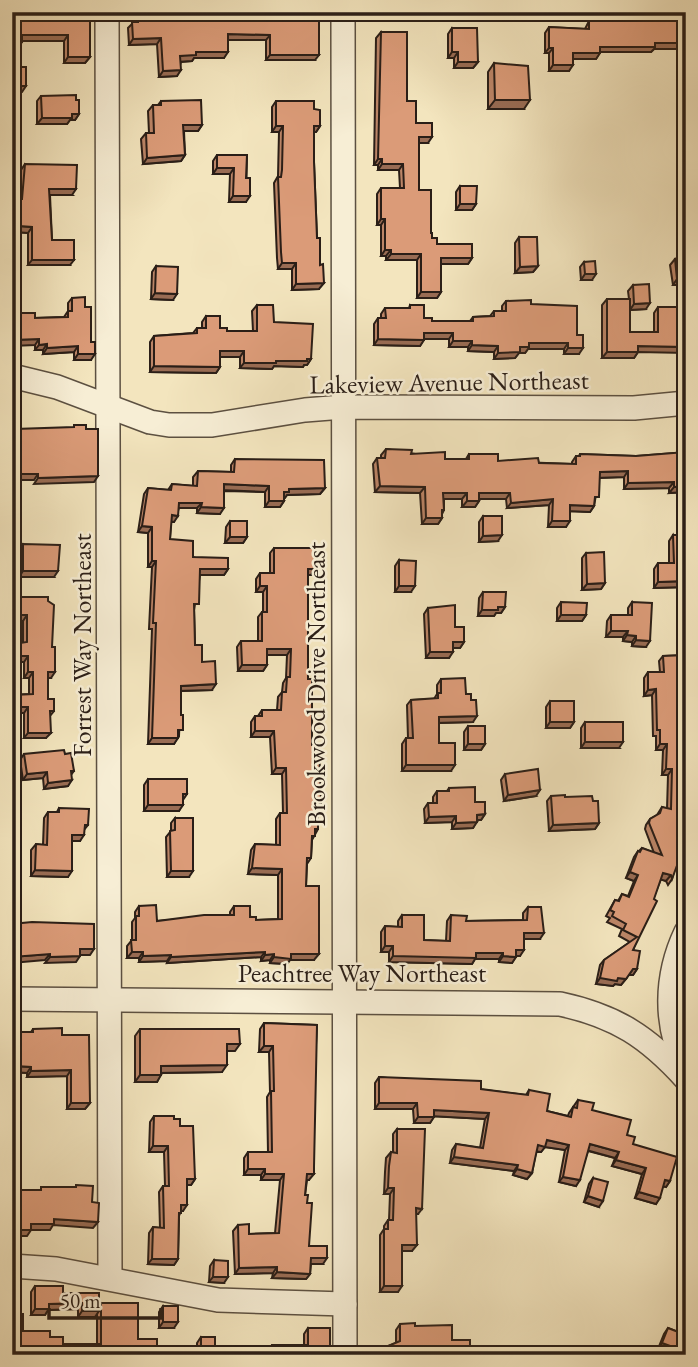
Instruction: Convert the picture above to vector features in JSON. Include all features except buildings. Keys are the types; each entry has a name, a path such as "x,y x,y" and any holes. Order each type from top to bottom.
{"street":[{"name":"Forrest Way Northeast","path":"107,12 110,1278"},
{"name":"Brookwood Drive Northeast","path":"342,12 345,1355"},
{"name":"Lakeview Avenue Northeast","path":"12,376 57,387 149,422 189,426 343,407 634,408 686,404"},
{"path":"686,932 672,972 669,992 674,1037 686,1069"},
{"name":"Peachtree Way Northeast","path":"12,999 541,1003 581,1008 611,1019 641,1036 663,1054 686,1079"},
{"path":"12,1266 56,1269 218,1300 345,1304"}]}
